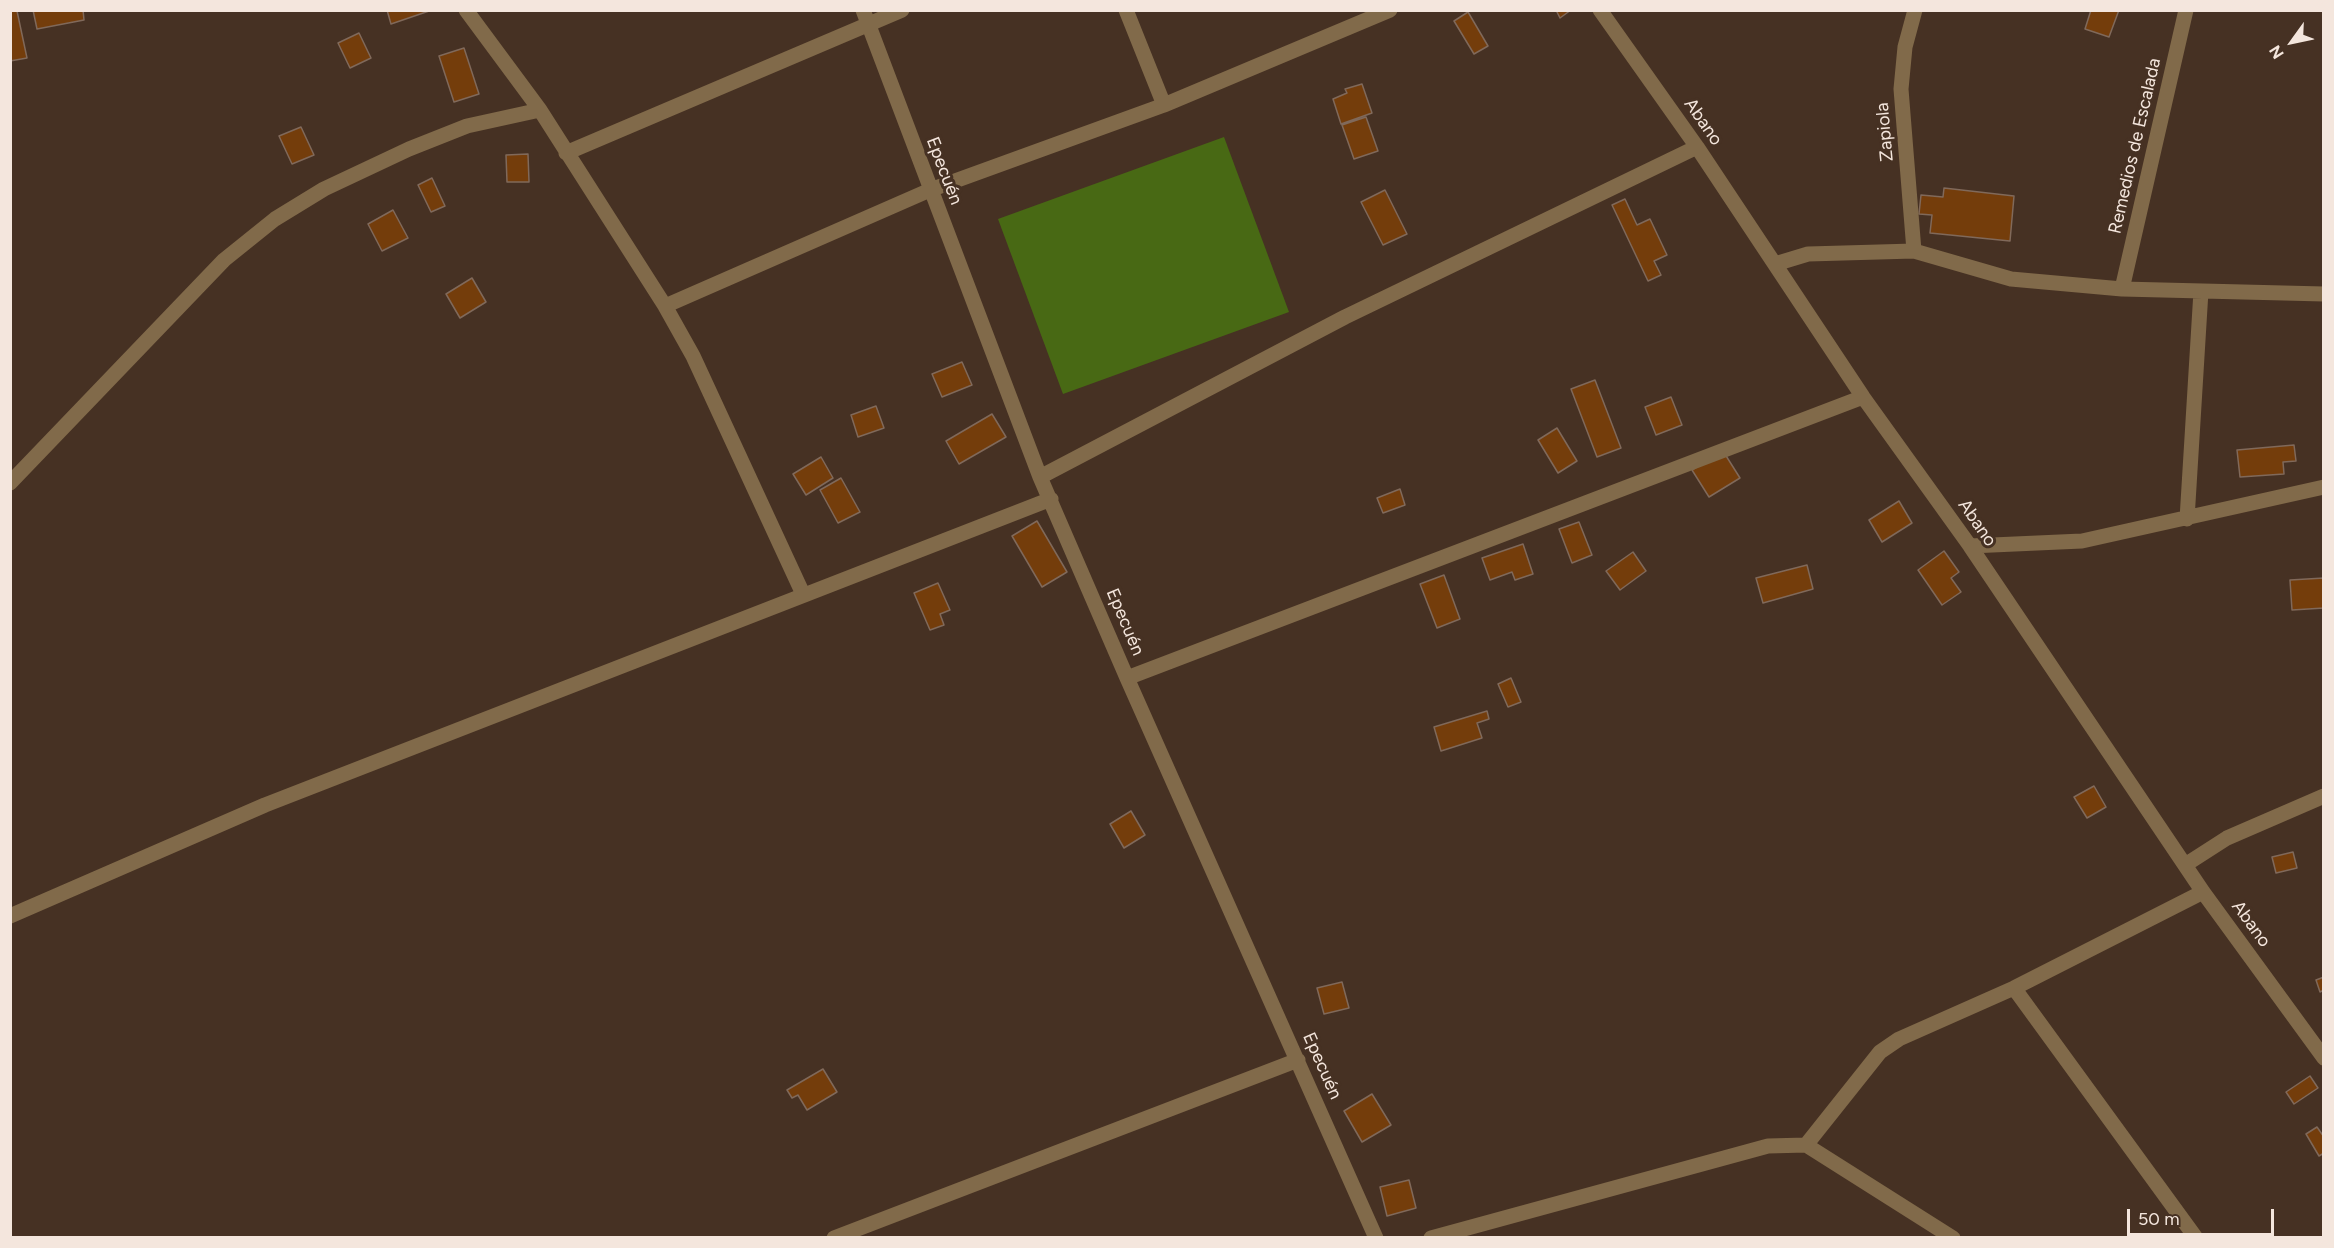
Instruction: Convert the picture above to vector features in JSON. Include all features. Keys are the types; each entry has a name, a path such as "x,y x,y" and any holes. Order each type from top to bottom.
{"street":[{"path":"466,10 540,110 665,306 693,356 803,594"},
{"path":"566,153 865,18 902,10"},
{"path":"1126,10 1164,105"},
{"path":"665,306 930,190 1164,105 1390,10"},
{"name":"Abano","path":"1599,10 1697,147 1863,397 1970,546 2203,892 2324,1058"},
{"name":"Zapiola","path":"1914,250 1901,89 1905,47 1915,10"},
{"name":"Remedios de Escalada","path":"2122,289 2186,10"},
{"name":"Epecuén","path":"865,18 1040,477 1376,1238"},
{"path":"10,483 224,260 275,219 324,189 409,149 467,126 540,110"},
{"path":"1040,477 1345,317 1697,147"},
{"path":"1775,264 1808,255 1914,250 2011,279 2122,289 2324,294"},
{"path":"2187,519 2201,291"},
{"path":"1127,678 1863,397"},
{"path":"1970,546 2082,541 2324,487"},
{"path":"10,916 265,805 1051,499"},
{"path":"2185,865 2227,838 2324,796"},
{"path":"1806,1145 1880,1052 1899,1039 2014,988 2203,892"},
{"path":"2014,988 2196,1238"},
{"path":"834,1238 1298,1060"},
{"path":"1431,1238 1768,1146 1806,1145 1953,1238"}],"green space":[{"path":"1224,137 1289,312 1063,394 998,219"}],"building":[{"path":"10,10 21,10 17,11 27,58 10,61"},
{"path":"33,10 83,10 84,20 37,29"},
{"path":"387,10 432,10 391,24"},
{"path":"1556,10 1571,10 1560,18"},
{"path":"2091,10 2119,10 2109,37 2085,29"},
{"path":"1468,12 1488,46 1474,54 1454,21"},
{"path":"359,33 371,58 350,68 338,43"},
{"path":"464,48 479,94 454,102 439,56"},
{"path":"1362,84 1372,113 1341,124 1333,99 1347,93 1345,89"},
{"path":"1366,117 1378,151 1354,159 1342,125"},
{"path":"301,127 314,155 292,164 279,136"},
{"path":"528,154 529,182 507,182 506,155"},
{"path":"432,178 445,206 431,212 418,185"},
{"path":"1944,188 2014,196 2010,241 1930,233 1932,215 1919,214 1921,195 1943,197"},
{"path":"1385,190 1407,234 1383,245 1361,202"},
{"path":"1625,199 1637,225 1650,219 1667,255 1654,261 1661,275 1648,281 1612,205"},
{"path":"393,210 408,238 382,251 368,224"},
{"path":"472,278 486,302 460,318 446,294"},
{"path":"962,362 972,385 942,397 932,374"},
{"path":"1595,380 1621,448 1597,457 1571,389"},
{"path":"1671,397 1682,425 1656,435 1645,407"},
{"path":"876,406 884,428 858,437 851,415"},
{"path":"992,414 1006,437 959,464 946,441"},
{"path":"1557,428 1577,461 1558,473 1538,440"},
{"path":"2294,445 2296,461 2283,462 2284,474 2240,477 2237,450"},
{"path":"1723,451 1740,478 1709,497 1692,470"},
{"path":"821,457 833,478 806,495 793,474"},
{"path":"841,478 860,512 838,523 820,490"},
{"path":"1400,489 1405,505 1383,513 1377,498"},
{"path":"1899,501 1912,523 1882,542 1869,520"},
{"path":"1037,521 1067,572 1042,587 1012,536"},
{"path":"1579,522 1592,555 1572,563 1559,529"},
{"path":"1523,544 1533,574 1515,580 1512,572 1490,580 1482,558"},
{"path":"1944,551 1959,572 1951,578 1961,592 1942,605 1918,570"},
{"path":"1633,552 1646,571 1620,590 1606,571"},
{"path":"1807,565 1813,589 1763,603 1756,578"},
{"path":"1444,575 1460,619 1437,628 1420,584"},
{"path":"2324,578 2324,608 2292,610 2290,580"},
{"path":"938,583 950,610 940,614 944,625 930,630 914,593"},
{"path":"1511,678 1521,702 1508,707 1498,684"},
{"path":"1487,711 1489,719 1477,723 1482,738 1441,751 1434,727"},
{"path":"2094,786 2106,807 2087,818 2074,797"},
{"path":"1131,811 1145,835 1124,848 1110,824"},
{"path":"2293,852 2297,868 2276,873 2272,857"},
{"path":"2324,977 2324,990 2320,992 2316,980"},
{"path":"1342,982 1349,1008 1324,1014 1317,988"},
{"path":"823,1069 837,1092 807,1110 798,1095 792,1098 787,1090"},
{"path":"2310,1076 2318,1088 2294,1104 2286,1092"},
{"path":"1372,1094 1391,1125 1362,1142 1344,1111"},
{"path":"2317,1127 2324,1137 2324,1153 2319,1156 2306,1134"},
{"path":"1409,1180 1416,1208 1387,1216 1380,1187"}]}
